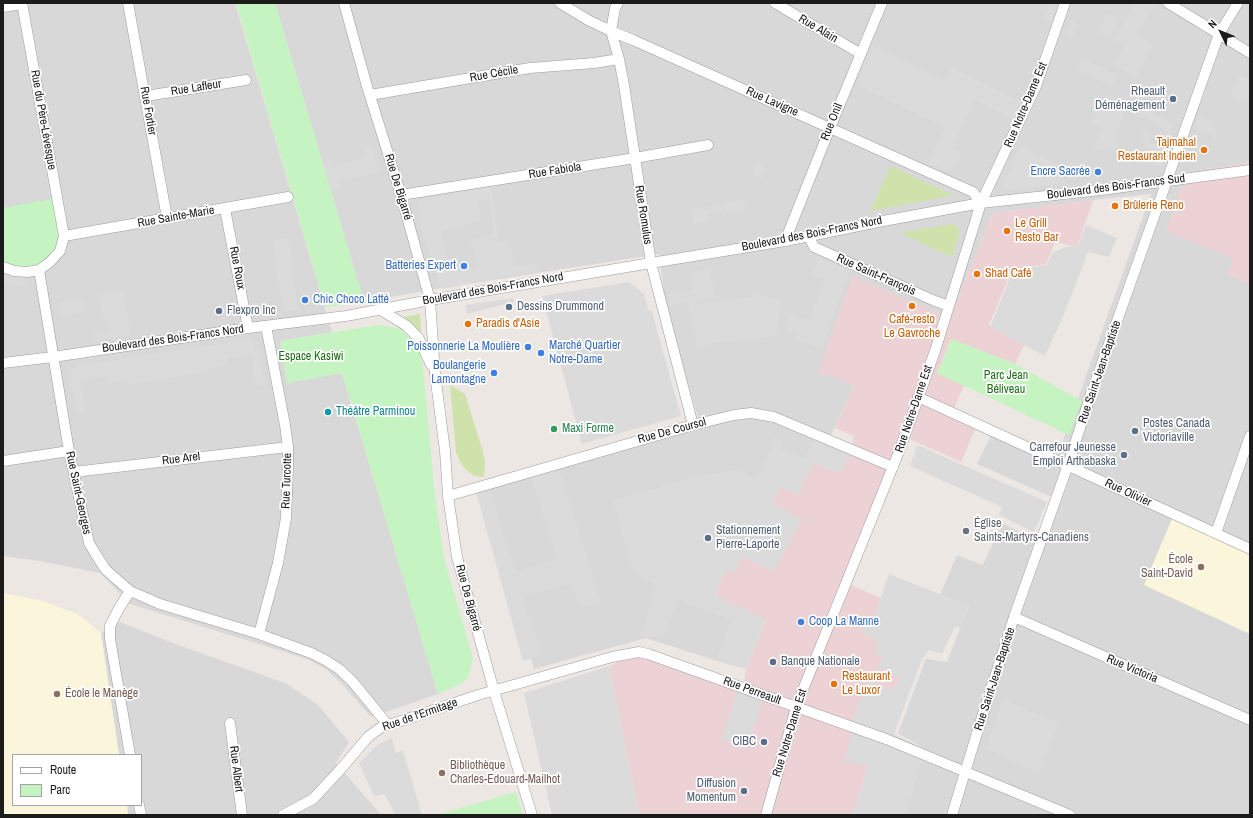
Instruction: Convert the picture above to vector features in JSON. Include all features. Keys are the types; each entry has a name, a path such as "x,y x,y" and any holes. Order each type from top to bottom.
{"street":[{"path":"3,7 22,3"},
{"name":"Rue du Père-Lévesque","path":"22,3 64,236"},
{"name":"Rue Fortier","path":"128,3 167,218"},
{"name":"Rue De Bigarré","path":"344,3 370,95 401,195 430,300 435,374 445,451 448,496 457,557 494,691 532,815"},
{"name":"Rue Lavigne","path":"560,3 588,20 611,31 973,192 981,203"},
{"name":"Rue Romulus","path":"618,3 615,8 611,31 619,59 624,86 651,263 693,424"},
{"name":"Rue Alain","path":"775,3 861,54"},
{"name":"Rue Onil","path":"785,241 882,3"},
{"name":"Rue Notre-Dame Est","path":"766,815 796,707 893,467 949,306 981,203 1036,86 1064,3"},
{"path":"1168,3 1250,52"},
{"name":"Rue Saint-Jean-Baptiste","path":"952,815 1014,617 1068,465 1090,397 1219,34 1238,3"},
{"name":"Rue Cécile","path":"370,95 530,68 594,63 619,59"},
{"name":"Rue Lafleur","path":"146,96 246,80"},
{"name":"Rue Fabiola","path":"401,195 708,145"},
{"name":"Boulevard des Bois-Francs Sud","path":"981,203 1167,182 1250,170"},
{"name":"Rue Sainte-Marie","path":"64,236 288,197"},
{"name":"Boulevard des Bois-Francs Nord","path":"3,363 248,328 346,316 430,300 809,237 882,221 981,203"},
{"name":"Rue Roux","path":"225,209 248,328"},
{"path":"3,267 14,271 27,272 39,270 50,262 60,251 64,236"},
{"name":"Rue Saint-François","path":"809,237 814,247 949,306"},
{"name":"Rue Saint-Georges","path":"39,270 70,451 89,543 106,570 130,591 160,604 259,634 311,653 339,669 361,690 388,725"},
{"name":"Rue De Bigarré","path":"379,309 407,326 419,339 435,374"},
{"name":"Rue Turcotte","path":"259,634 275,576 286,518 288,468 288,446 266,326"},
{"name":"Rue Olivier","path":"918,397 1250,549"},
{"name":"Rue De Coursol","path":"448,496 693,424 734,415 751,413 774,417 893,467"},
{"path":"1216,533 1250,436"},
{"name":"Rue Arel","path":"74,472 288,446"},
{"path":"3,461 70,451"},
{"path":"130,591 110,626 110,639 130,754"},
{"name":"Rue Victoria","path":"1014,617 1250,720"},
{"name":"Rue Perreault","path":"494,691 612,657 641,652 886,739 1070,815"},
{"name":"Rue de l'Ermitage","path":"283,815 313,798 340,770 368,737 380,728 494,691"},
{"name":"Rue Albert","path":"230,722 242,815"}],"shaded area":[{"path":"3,3 235,3 332,332 280,341 287,383 342,373 438,694 371,717 345,687 326,669 307,659 130,604 100,573 40,561 3,556"},
{"path":"275,3 1250,3 1250,162 1187,173 1234,258 1228,274 1250,284 1250,549 1144,584 1250,634 1250,815 905,815 925,749 898,733 926,659 947,662 969,606 940,595 957,555 983,565 1002,523 1036,540 1052,497 977,464 991,435 1055,463 1151,194 993,213 950,318 818,371 854,385 827,444 804,459 781,450 775,438 761,474 753,479 740,470 697,477 613,501 678,599 732,620 717,661 646,638 534,669 481,490 701,428 666,308 659,254 435,289 364,302"},
{"path":"1050,3 1057,6 1051,20 1044,17"},
{"path":"1136,3 1151,3 1155,5 1136,33 1154,44 1136,77 1114,65 1124,44 1113,39"},
{"path":"1107,13 1119,18 1110,37 1099,32"},
{"path":"1070,20 1079,24 1072,39 1064,35"},
{"path":"873,46 944,81 951,67 1021,102 1013,119 975,100 952,148 962,153 952,172 928,163 944,127 857,85"},
{"path":"1083,58 1117,75 1112,86 1077,69"},
{"path":"1238,75 1250,80 1250,91 1247,100 1242,98 1241,101 1230,97"},
{"path":"1099,97 1124,113 1117,135 1119,147 1092,151 1101,128 1091,124 1096,116 1092,113"},
{"path":"1139,104 1173,125 1169,133 1135,112"},
{"path":"1199,116 1215,122 1217,140 1213,140 1213,135 1209,135 1208,131 1198,132 1195,129"},
{"path":"1149,130 1151,143 1168,148 1161,167 1146,162 1151,149 1144,148 1142,132"},
{"path":"372,144 380,171 339,182 341,188 332,190 323,163 332,160 334,167 367,157 364,147"},
{"path":"1021,145 1063,168 1065,183 1007,190 1003,185"},
{"path":"1250,162 1250,284 1228,274 1233,258 1166,231 1187,173"},
{"path":"756,163 767,167 762,178 751,174"},
{"path":"491,186 499,242 510,240 515,266 537,263 539,271 482,280 444,289 439,284 424,238 416,201","holes":["489,198 494,233 470,240 477,266 453,273 441,232 481,220 479,202"]},
{"path":"745,199 746,210 726,213 724,202"},
{"path":"1093,200 1077,247 1055,242 1046,264 1012,270 989,325 1025,344 1015,364 951,339 937,373 964,385 952,413 977,425 961,462 905,437 846,583 881,598 876,613 861,631 878,643 882,657 900,678 894,690 853,815 639,815 609,666 641,652 743,688 746,669 766,620 715,596 726,568 743,557 775,571 772,503 780,487 814,462 836,472 850,454 854,436 835,428 854,385 818,372 852,276 950,318 993,213"},
{"path":"720,204 722,212 707,214 708,222 694,224 692,209"},
{"path":"1086,225 1117,238 1109,257 1088,252 1065,312 1045,356 990,327 1013,271 1047,265 1052,253 1066,247 1078,246"},
{"path":"289,238 298,310 283,312 272,241"},
{"path":"819,257 850,271 822,348 795,340 797,335 786,330 790,313 809,320 824,279 812,274"},
{"path":"3,267 29,272 24,287 3,281"},
{"path":"710,268 715,297 696,300 698,305 748,297 751,298 753,292 782,302 776,336 713,343 698,348 687,302 670,305 669,294 693,290 690,272"},
{"path":"629,282 644,294 648,309 652,312 681,416 582,444 542,296"},
{"path":"124,291 131,335 95,340 94,333 108,331 106,320 104,321 99,295"},
{"path":"513,298 514,302 467,314 465,305"},
{"path":"83,299 85,311 61,317 58,303"},
{"path":"253,339 256,349 259,349 265,384 256,386 251,355 227,358 227,365 208,368 209,372 128,384 127,379 108,383 106,376 80,380 86,411 77,412 69,372 75,366"},
{"name":"Stationnement Pierre-Laporte","path":"774,438 783,441 781,450 804,459 814,440 850,454 842,472 836,472 814,462 798,495 780,487 772,503 802,519 775,571 743,557 736,573 726,569 715,596 766,619 746,669 717,661 731,620 678,599 664,637 642,635 655,584 640,578 631,566 613,501 697,477 740,470 753,479 761,474"},
{"path":"917,445 1047,502 1034,532 999,515 1002,507 910,466"},
{"path":"558,464 601,602 580,608 571,584 525,596 524,602 543,656 523,661 475,488 488,484 516,571 556,559 530,472"},
{"name":"École Saint-David","path":"1174,514 1250,549 1250,634 1144,585"},
{"path":"889,574 969,606 960,628 955,626 942,654 929,650 922,659 894,734 925,749 905,815 853,815 868,766 844,760 853,730 853,718 869,681 894,690 900,678 877,669 882,657 874,652 878,643 861,631 876,613"},
{"name":"École le Manège","path":"3,593 39,600 78,614 101,633 119,754 12,754 12,806 127,806 128,815 3,815"},
{"path":"120,622 170,642 285,683 317,704 349,742 336,763 381,815 128,815 127,806 142,806 142,754 119,754 101,633"},
{"path":"609,666 639,815 552,815 524,693"},
{"path":"738,686 764,696 747,750 721,740"},
{"path":"1003,699 1059,723 1039,773 986,749"},
{"path":"392,738 395,753 403,751 422,815 395,815 385,794 374,796 359,763 376,746"}],"green space":[{"path":"236,3 275,3 364,302 325,307"},
{"path":"891,166 933,186 954,195 870,211"},
{"path":"57,198 60,251 39,270 3,267 3,208"},
{"path":"953,224 956,225 959,230 959,235 952,257 900,233"},
{"path":"420,314 421,333 404,317"},
{"name":"Espace Kasiwi","path":"378,325 398,328 404,332 415,344 420,354 423,366 435,497 444,558 473,659 468,678 461,684 438,694 342,373 287,383 280,341"},
{"name":"Parc Jean Béliveau","path":"951,339 1015,364 1082,401 1069,435 937,373"},
{"path":"450,385 465,394 483,452 485,463 484,477 475,476 465,469 456,452"},
{"path":"516,792 523,815 436,815"}],"place":[{"name":"Rheault Déménagement","path":"1173,99"},
{"name":"Tajmahal Restaurant Indien","path":"1204,150"},
{"name":"Encre Sacrée","path":"1098,172"},
{"name":"Brûlerie Reno","path":"1115,206"},
{"name":"Le Grill Resto Bar","path":"1007,231"},
{"name":"Batteries Expert","path":"464,266"},
{"name":"Shad Café","path":"977,274"},
{"name":"Chic Choco Latté","path":"305,300"},
{"name":"Café-resto Le Gavroche","path":"912,306"},
{"name":"Dessins Drummond","path":"509,307"},
{"name":"Flexpro Inc","path":"219,311"},
{"name":"Paradis d'Asie","path":"468,324"},
{"name":"Poissonnerie La Moulière","path":"528,347"},
{"name":"Marché Quartier Notre-Dame","path":"541,353"},
{"name":"Boulangerie Lamontagne","path":"494,373"},
{"name":"Théâtre Parminou","path":"328,412"},
{"name":"Maxi Forme","path":"554,429"},
{"name":"Postes Canada Victoriaville","path":"1135,431"},
{"name":"Carrefour Jeunesse Emploi Arthabaska","path":"1124,455"},
{"name":"Église Saints-Martyrs-Canadiens","path":"966,531"},
{"name":"Stationnement Pierre-Laporte","path":"708,538"},
{"name":"École Saint-David","path":"1201,567"},
{"name":"Coop La Manne","path":"801,622"},
{"name":"Banque Nationale","path":"773,662"},
{"name":"Restaurant Le Luxor","path":"834,684"},
{"name":"École le Manège","path":"57,694"},
{"name":"CIBC","path":"764,742"},
{"name":"Bibliothèque Charles-Edouard-Mailhot","path":"442,773"},
{"name":"Diffusion Momentum","path":"744,791"}]}
